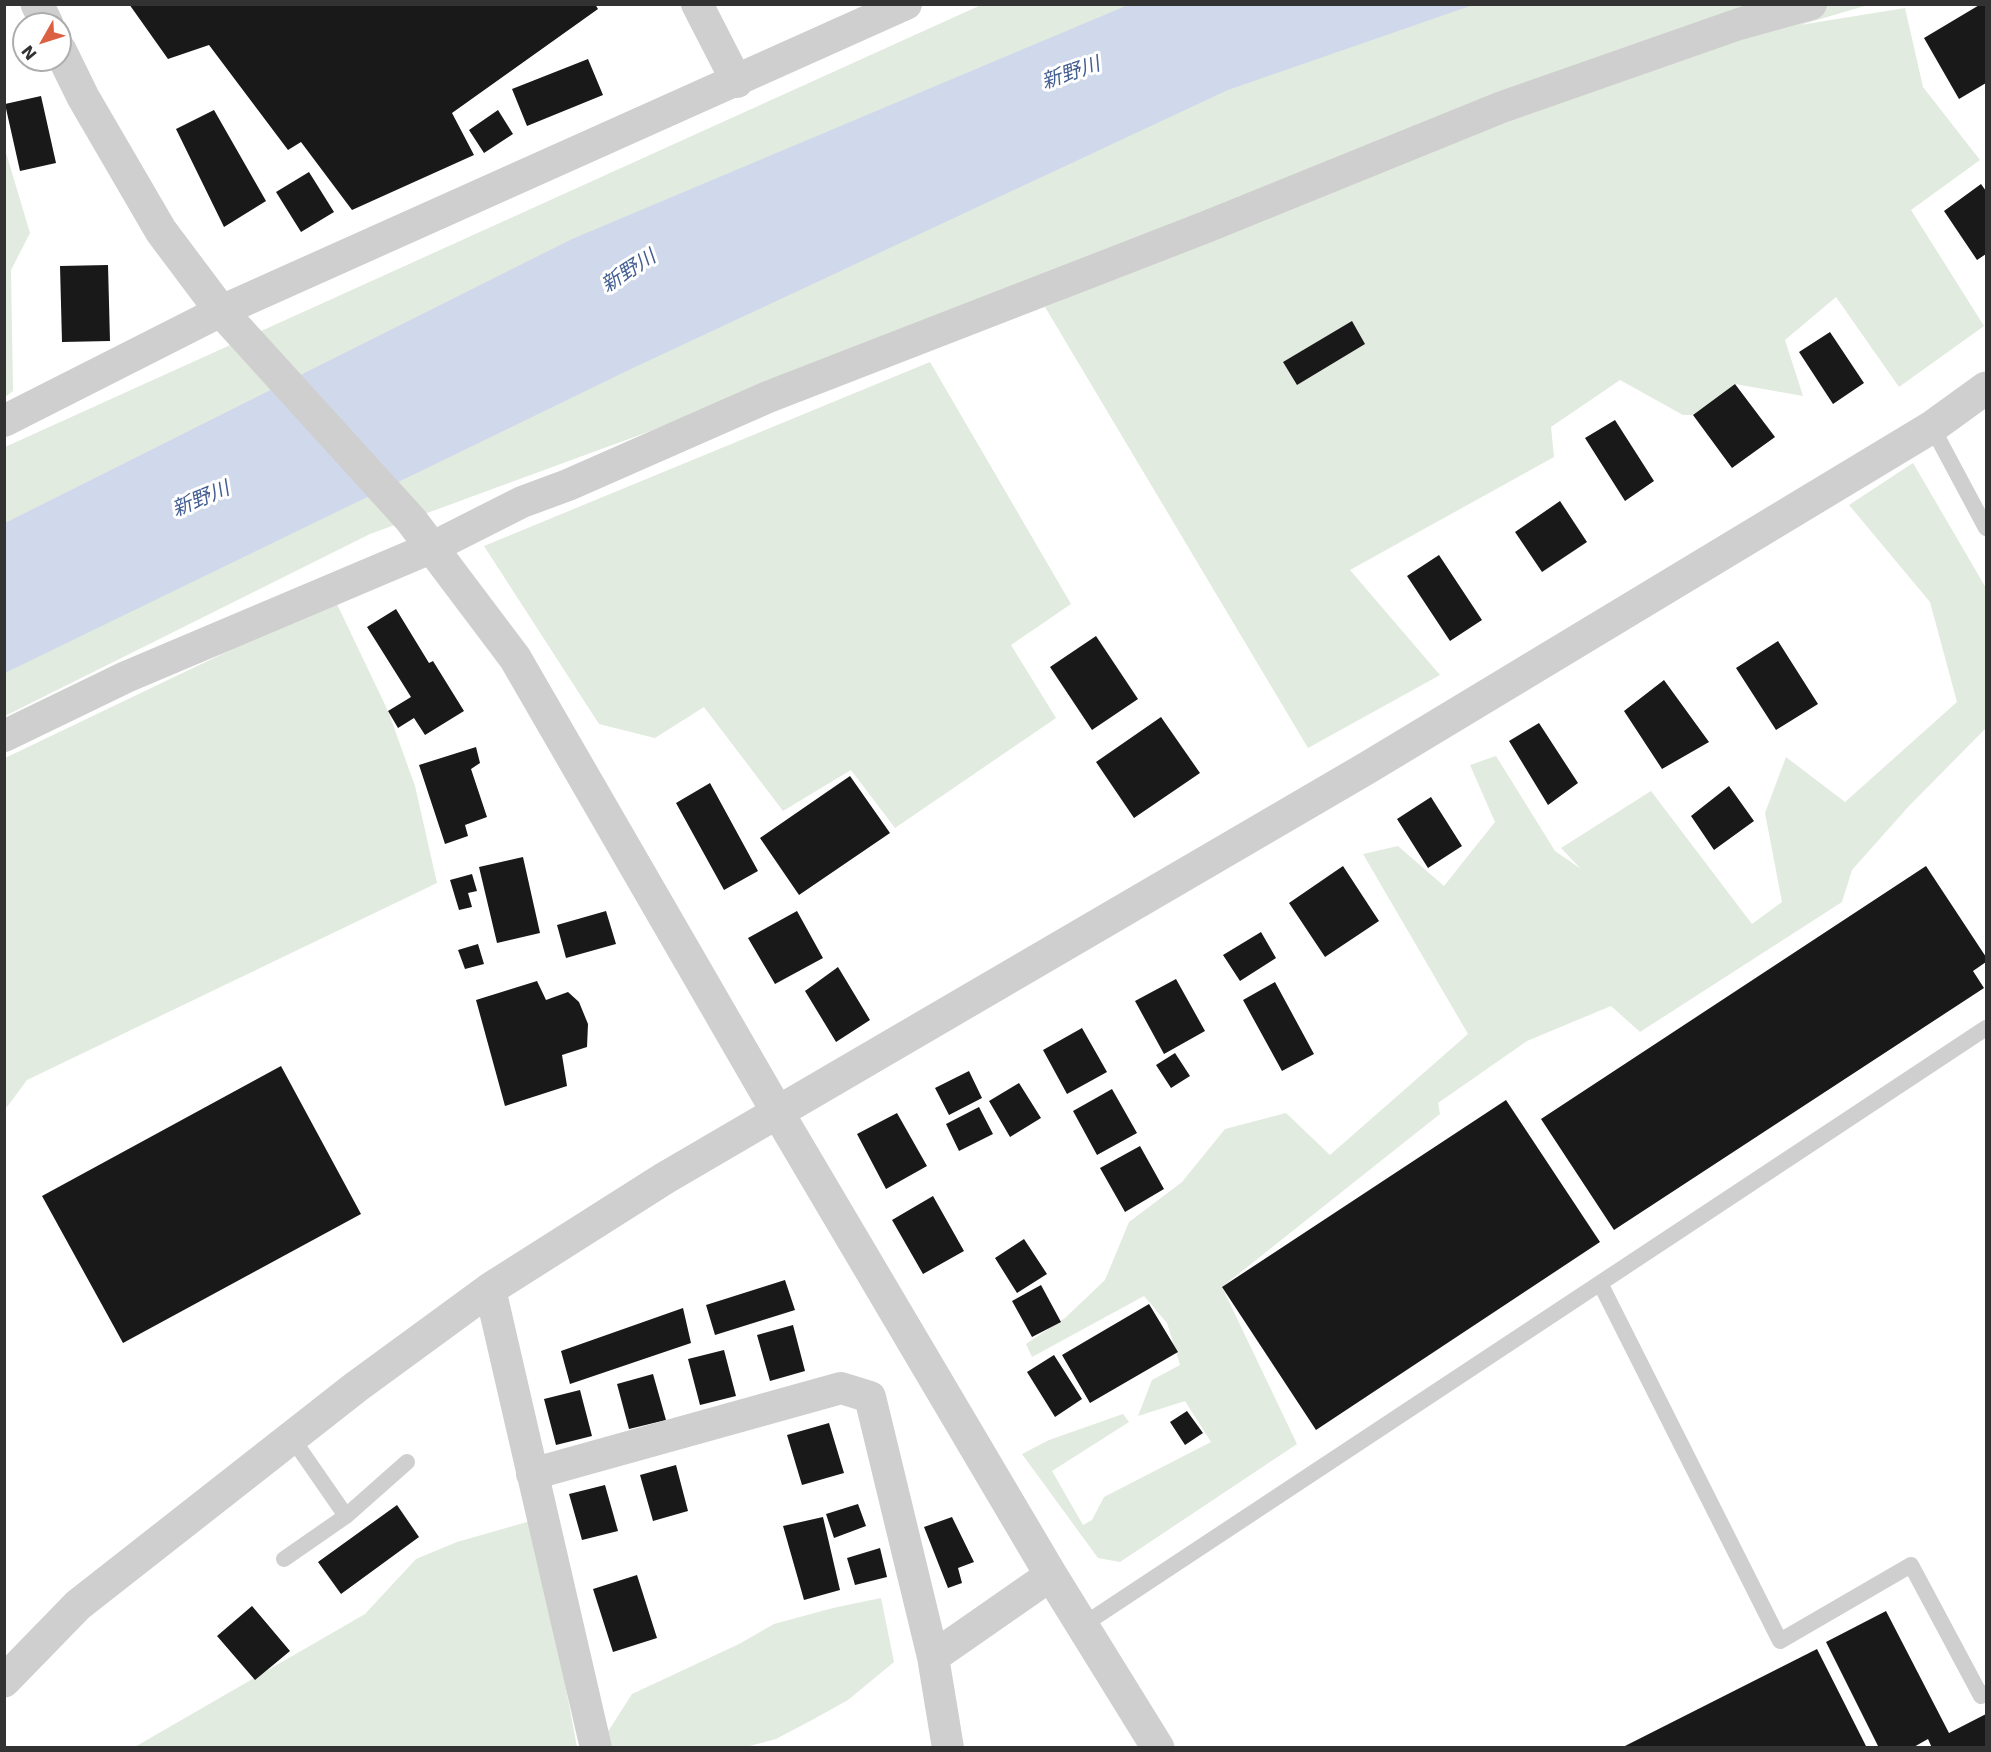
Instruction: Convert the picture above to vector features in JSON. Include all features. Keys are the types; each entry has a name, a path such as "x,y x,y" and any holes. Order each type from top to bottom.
{"street":[{"path":"697,4 736,82"},
{"path":"4,421 231,321 906,4"},
{"path":"4,736 126,678 433,547 522,502 568,485 768,397 1195,231 1502,107 1740,24 1811,4"},
{"path":"71,72 161,231 231,321 411,520 516,658 778,1113 1051,1575 1158,1748"},
{"path":"4,1681 78,1605 356,1387 490,1289 665,1178 1367,768 1932,427 1986,388"},
{"path":"490,1289 596,1748"},
{"path":"532,1474 841,1388 870,1397 933,1657 948,1748"},
{"path":"933,1657 1051,1575"}],"lane":[{"path":"1932,427 1986,528"},
{"path":"1083,1625 1986,1028"},
{"path":"1600,1283 1780,1641 1911,1565 1981,1696 1986,1693"},
{"path":"292,1438 346,1516"},
{"path":"284,1559 346,1516 407,1462"}],"shaded area":[{"path":"981,5 1868,5 1800,25 1905,8 1923,87 1980,160 1911,210 1984,326 1899,387 1836,297 1785,340 1803,396 1735,384 1693,415 1683,415 1620,380 1551,427 1554,457 1350,570 1440,675 1308,748 1045,307 1575,86 1206,227 370,534 5,716 5,447"},
{"path":"4,146 30,233 11,270 13,391 5,397"},
{"path":"930,362 1071,604 1011,645 1056,718 895,828 851,770 783,811 704,707 655,738 599,724 484,546"},
{"path":"1913,463 1986,588 1986,728 1909,806 1852,870 1842,902 1640,1032 1611,1006 1527,1041 1438,1103 1440,1114 1222,1287 1297,1444 1120,1562 1098,1558 1022,1454 1049,1440 1123,1414 1129,1422 1052,1471 1083,1525 1092,1520 1104,1497 1211,1442 1185,1401 1138,1416 1152,1380 1180,1365 1167,1323 1144,1296 1032,1357 1026,1344 1065,1318 1105,1280 1129,1222 1182,1182 1225,1129 1286,1113 1330,1155 1468,1034 1363,854 1398,846 1444,886 1495,822 1470,765 1496,756 1555,851 1581,869 1561,848 1651,791 1752,924 1782,902 1765,813 1786,757 1845,802 1957,702 1930,602 1849,505"},
{"path":"335,600 388,711 415,786 437,883 27,1080 7,1107 5,1105 5,758"},
{"path":"534,1520 577,1747 133,1748 365,1614 416,1559 457,1542"},
{"path":"881,1598 894,1662 848,1700 812,1720 776,1739 746,1747 609,1748 607,1733 632,1694 739,1644 774,1624"}],"water":[{"name":"新野川","path":"1128,5 1473,5 1228,90 633,368 5,673 5,523 572,239"}],"building":[{"path":"129,4 595,4 598,9 452,113 474,155 352,210 301,142 288,150 209,45 168,59"},
{"path":"1981,4 1985,4 1986,8 1986,83 1959,99 1924,38"},
{"path":"588,59 603,95 527,126 512,89"},
{"path":"41,96 56,163 20,171 5,104"},
{"path":"214,110 266,201 224,227 176,129"},
{"path":"498,110 513,134 484,153 469,130"},
{"path":"309,172 334,212 301,232 276,192"},
{"path":"1981,184 1986,191 1986,254 1977,260 1944,211"},
{"path":"108,265 110,341 62,342 60,266"},
{"path":"1352,321 1365,344 1297,385 1283,362"},
{"path":"1830,332 1864,383 1833,404 1799,352"},
{"path":"1735,384 1775,437 1732,468 1693,415"},
{"path":"1615,420 1654,481 1625,501 1585,438"},
{"path":"1560,501 1587,542 1542,572 1515,532"},
{"path":"1439,555 1482,620 1450,641 1407,576"},
{"path":"396,609 429,663 433,661 464,711 425,735 414,718 398,728 388,711 411,697 367,627"},
{"path":"1096,636 1138,699 1092,730 1050,667"},
{"path":"1778,641 1818,704 1776,730 1736,668"},
{"path":"1664,680 1709,742 1662,769 1624,711"},
{"path":"1161,717 1200,773 1134,818 1096,762"},
{"path":"1539,723 1578,783 1548,805 1509,741"},
{"path":"476,747 480,763 471,769 487,817 465,825 468,836 445,844 419,765"},
{"path":"850,776 890,833 799,895 760,838"},
{"path":"710,783 758,871 724,890 676,803"},
{"path":"1729,786 1754,821 1714,850 1691,816"},
{"path":"1431,797 1462,846 1428,868 1397,819"},
{"path":"523,857 540,933 497,943 479,867"},
{"path":"1343,866 1379,921 1325,957 1289,903"},
{"path":"1926,866 1986,957 1986,962 1973,971 1984,988 1614,1230 1541,1119"},
{"path":"472,874 477,891 468,893 472,907 459,910 450,880"},
{"path":"606,911 616,944 566,958 557,925"},
{"path":"797,911 823,958 775,984 748,938"},
{"path":"1261,932 1276,958 1240,981 1223,955"},
{"path":"478,944 484,964 465,969 458,950"},
{"path":"838,967 870,1020 836,1042 805,991"},
{"path":"1176,979 1205,1031 1164,1054 1135,1001"},
{"path":"537,981 546,1000 568,992 579,1002 588,1024 587,1047 562,1055 567,1086 505,1106 476,1000"},
{"path":"1275,982 1314,1054 1282,1071 1243,1000"},
{"path":"1082,1028 1107,1072 1067,1094 1043,1050"},
{"path":"1175,1053 1190,1076 1171,1088 1156,1065"},
{"path":"281,1066 361,1214 123,1343 42,1196"},
{"path":"969,1071 982,1098 949,1115 935,1088"},
{"path":"1019,1083 1041,1118 1010,1137 989,1101"},
{"path":"1112,1089 1137,1133 1097,1155 1073,1111"},
{"path":"1506,1100 1600,1242 1316,1430 1222,1287"},
{"path":"979,1107 993,1134 959,1151 946,1124"},
{"path":"897,1113 927,1166 886,1189 857,1134"},
{"path":"1140,1146 1164,1189 1125,1212 1100,1168"},
{"path":"933,1196 964,1251 923,1274 892,1220"},
{"path":"1024,1239 1047,1274 1017,1293 995,1258"},
{"path":"785,1280 795,1310 715,1335 706,1305"},
{"path":"1041,1285 1061,1322 1032,1337 1012,1301"},
{"path":"1149,1304 1178,1352 1090,1403 1062,1355"},
{"path":"683,1308 691,1343 570,1384 561,1351"},
{"path":"793,1325 805,1371 770,1381 757,1335"},
{"path":"724,1350 736,1396 700,1405 688,1359"},
{"path":"1054,1355 1082,1399 1055,1417 1027,1372"},
{"path":"653,1374 666,1420 629,1429 617,1384"},
{"path":"580,1390 592,1436 556,1445 544,1399"},
{"path":"1187,1411 1203,1433 1185,1445 1170,1422"},
{"path":"829,1423 844,1473 802,1485 787,1435"},
{"path":"676,1465 688,1511 653,1521 640,1475"},
{"path":"605,1485 618,1531 582,1540 569,1494"},
{"path":"858,1504 866,1526 834,1538 826,1514"},
{"path":"397,1505 419,1537 341,1594 318,1562"},
{"path":"823,1517 840,1590 804,1600 783,1526"},
{"path":"952,1517 974,1562 958,1568 962,1583 948,1588 924,1527"},
{"path":"880,1548 887,1577 855,1585 847,1558"},
{"path":"637,1575 657,1638 613,1652 593,1589"},
{"path":"252,1606 290,1651 255,1680 217,1636"},
{"path":"1886,1611 1949,1733 1986,1714 1986,1748 1932,1748 1928,1739 1912,1748 1879,1748 1826,1642"},
{"path":"1817,1649 1867,1748 1621,1748"}]}
